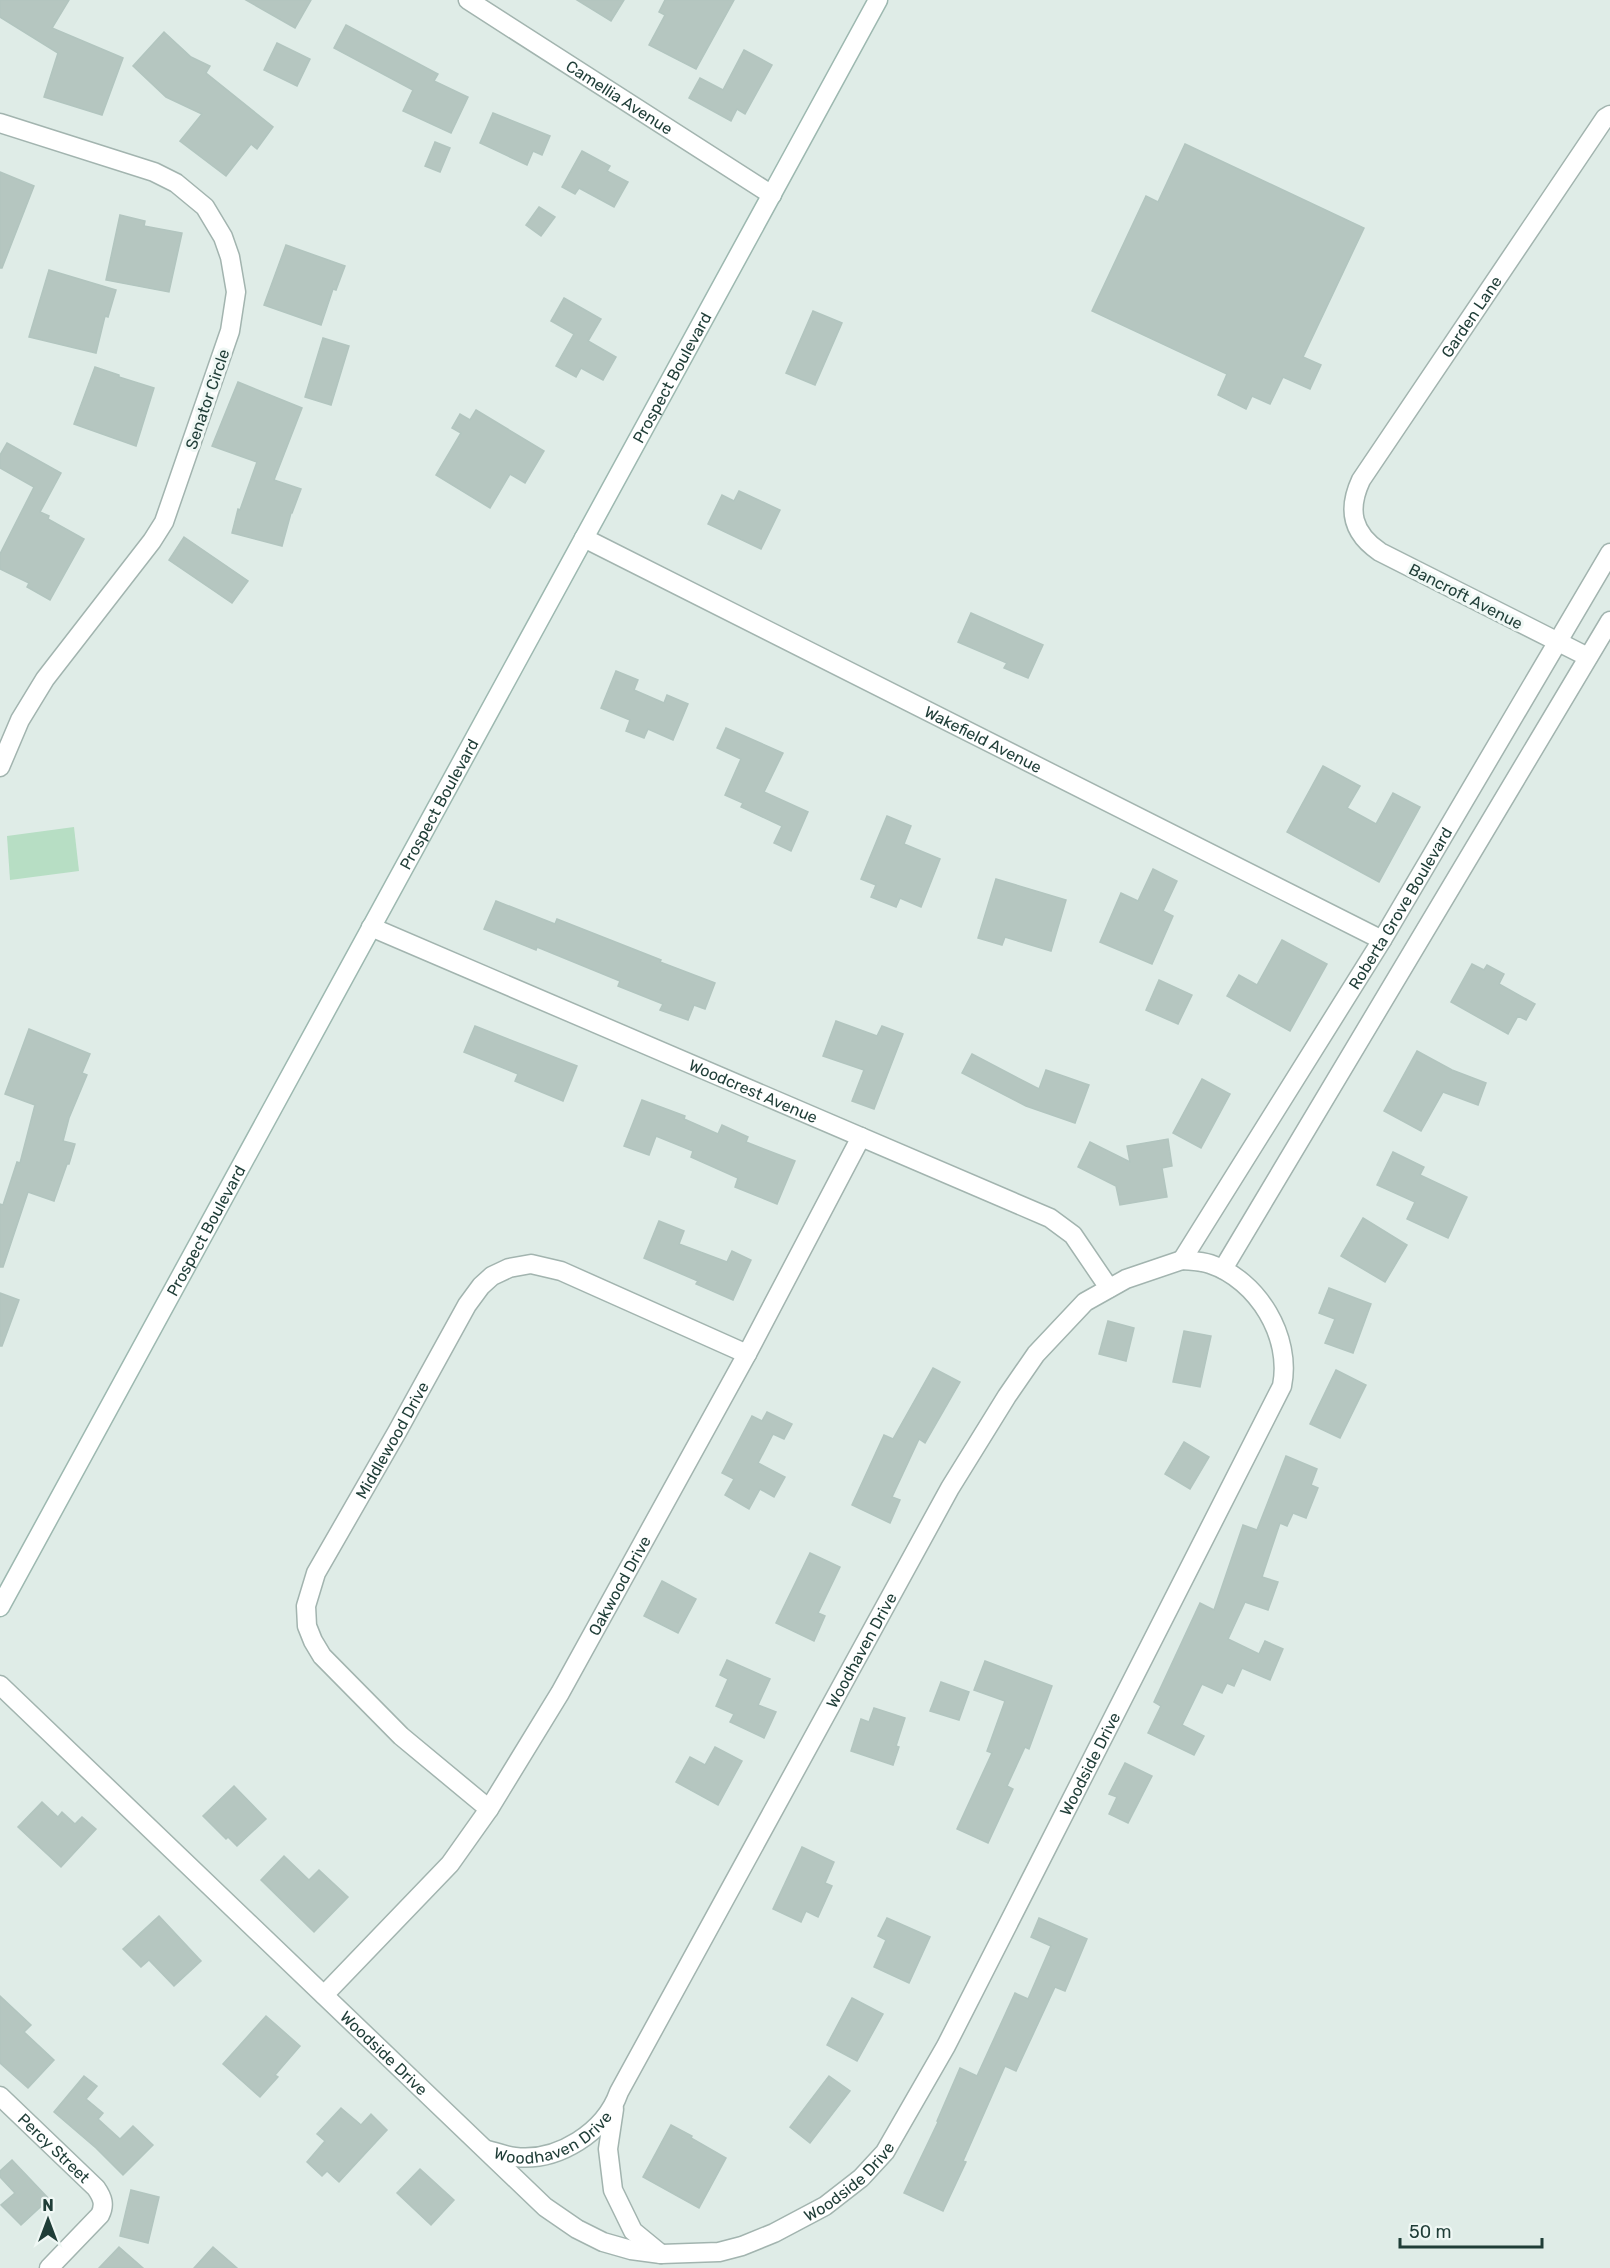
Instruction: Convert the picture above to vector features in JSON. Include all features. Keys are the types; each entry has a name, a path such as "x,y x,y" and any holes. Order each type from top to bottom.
{"street":[{"name":"Camellia Avenue","path":"468,0 772,195"},
{"name":"Prospect Boulevard","path":"0,1607 878,0"},
{"name":"Garden Lane","path":"1355,521 1354,494 1361,480 1607,116"},
{"name":"Senator Circle","path":"0,123 154,172 176,183 205,207 223,237 230,257 236,292 230,331 164,522 152,541 45,679 20,720 0,767"},
{"name":"Bancroft Avenue","path":"1355,521 1365,542 1380,552 1588,657"},
{"name":"Wakefield Avenue","path":"584,538 1382,940"},
{"name":"Roberta Grove Boulevard","path":"1182,1260 1382,940 1610,553"},
{"name":"Roberta Grove Boulevard","path":"1223,1269 1610,621"},
{"name":"Woodcrest Avenue","path":"371,927 1050,1218 1073,1235 1109,1288"},
{"name":"Oakwood Drive","path":"324,1995 450,1864 489,1809 560,1693 747,1354 861,1137"},
{"name":"Woodside Drive","path":"0,1685 545,2207 577,2229 603,2242 631,2250 720,2260 742,2246 774,2233 825,2206 861,2178 885,2152 946,2046 1282,1386 1285,1372 1279,1336 1270,1315 1239,1280 1223,1269 1208,1263 1182,1260"},
{"name":"Woodhaven Drive","path":"485,2150 516,2157 550,2155 585,2137 602,2123 614,2107 625,2082 950,1488 1035,1354 1085,1302 1126,1279 1182,1260"},
{"name":"Middlewood Drive","path":"489,1809 401,1736 322,1656 307,1626 306,1606 316,1573 467,1305 481,1286 492,1276 509,1268 531,1264 561,1271 747,1354"},
{"name":"Percy Street","path":"0,2096 102,2196 103,2204 100,2215 49,2268"},
{"name":"Woodhaven Drive","path":"614,2107 608,2149 613,2190 633,2230 661,2254"}],"green space":[{"path":"74,827 79,871 10,880 7,836"}],"building":[{"path":"0,0 69,0 52,28 123,58 102,115 44,97 58,53 0,17"},
{"path":"246,0 311,0 295,28"},
{"path":"577,0 624,0 611,21"},
{"path":"665,0 734,0 696,69 649,45 665,15 659,12"},
{"path":"346,25 438,74 434,81 468,97 451,133 403,111 413,90 334,48"},
{"path":"164,32 191,57 210,66 206,73 273,127 257,149 251,144 226,176 180,141 202,114 166,97 133,66"},
{"path":"277,43 310,59 297,86 264,70"},
{"path":"744,50 772,65 745,114 737,109 731,121 689,98 700,78 723,90"},
{"path":"493,113 550,136 542,155 533,151 527,165 480,143"},
{"path":"435,142 450,148 440,172 425,166"},
{"path":"1185,144 1364,228 1303,357 1321,365 1310,389 1283,377 1270,404 1252,396 1246,409 1218,395 1227,374 1092,311 1146,196 1158,202"},
{"path":"582,151 610,166 607,171 628,182 614,207 579,188 575,194 562,187"},
{"path":"0,172 34,186 2,268 0,268"},
{"path":"539,207 555,217 541,236 526,225"},
{"path":"120,215 145,221 144,226 182,233 169,292 106,280"},
{"path":"286,245 345,266 336,290 333,289 321,325 264,305"},
{"path":"49,270 116,290 108,317 105,316 96,353 29,337"},
{"path":"564,298 601,319 588,341 616,357 603,380 581,368 576,377 556,366 574,334 551,321"},
{"path":"813,311 842,323 815,385 786,373"},
{"path":"323,338 349,346 331,405 305,397"},
{"path":"95,367 154,388 136,446 74,424"},
{"path":"238,382 302,408 274,480 301,489 291,513 282,546 232,533 238,509 240,510 257,462 212,446"},
{"path":"476,410 544,451 525,483 510,474 490,508 436,475 461,433 452,428 460,414 470,420"},
{"path":"7,443 61,473 40,512 84,539 50,600 27,587 29,583 0,569 0,554 34,487 0,468 0,455"},
{"path":"739,491 780,510 761,549 708,524 722,495 734,501"},
{"path":"184,537 248,581 232,603 169,560"},
{"path":"971,613 1043,645 1028,678 1004,668 1007,663 958,642"},
{"path":"616,671 638,680 634,690 664,703 667,695 688,704 673,740 648,729 644,738 626,731 630,720 601,708"},
{"path":"726,728 783,753 764,792 808,812 791,851 774,843 782,826 741,807 743,803 725,795 741,759 717,748"},
{"path":"1323,766 1360,786 1347,808 1376,824 1393,793 1420,807 1379,882 1287,832"},
{"path":"887,816 911,826 904,844 940,859 921,907 900,898 896,907 871,897 876,885 861,879"},
{"path":"1153,869 1177,881 1163,911 1173,916 1152,964 1100,942 1121,893 1138,901"},
{"path":"996,879 1066,900 1051,951 1005,937 1002,945 978,938"},
{"path":"496,901 555,924 557,919 715,983 705,1009 694,1005 688,1020 660,1010 663,1004 618,986 620,981 537,947 536,950 484,929"},
{"path":"1282,940 1327,964 1290,1031 1227,996 1239,975 1257,985"},
{"path":"1472,964 1484,970 1487,965 1504,974 1499,984 1535,1004 1526,1020 1518,1016 1508,1034 1451,1002"},
{"path":"1159,980 1192,995 1178,1024 1146,1010"},
{"path":"836,1021 877,1036 882,1026 903,1034 874,1109 852,1101 864,1070 823,1056"},
{"path":"475,1026 577,1066 563,1101 515,1081 518,1074 464,1052"},
{"path":"29,1029 90,1054 82,1073 87,1075 69,1118 63,1141 75,1144 54,1201 28,1192 3,1267 0,1267 0,1204 3,1205 17,1162 20,1163 35,1105 5,1094"},
{"path":"1417,1051 1452,1070 1486,1083 1478,1105 1443,1092 1421,1131 1384,1111"},
{"path":"972,1054 1039,1089 1046,1070 1089,1085 1075,1123 1026,1106 962,1073"},
{"path":"1202,1079 1230,1094 1201,1148 1173,1133"},
{"path":"642,1100 685,1116 684,1119 718,1134 722,1125 748,1137 746,1142 795,1161 777,1204 735,1187 738,1178 691,1157 693,1151 656,1136 649,1155 624,1146"},
{"path":"1168,1139 1172,1166 1162,1168 1167,1197 1120,1205 1116,1186 1078,1167 1090,1142 1130,1162 1127,1146"},
{"path":"1393,1152 1424,1167 1420,1175 1467,1197 1448,1238 1407,1219 1415,1202 1377,1185"},
{"path":"1363,1218 1407,1245 1385,1282 1341,1256"},
{"path":"659,1221 684,1231 679,1244 727,1262 732,1251 751,1260 733,1300 696,1284 698,1281 644,1258"},
{"path":"1329,1288 1371,1304 1353,1353 1325,1343 1335,1319 1319,1313"},
{"path":"0,1293 19,1300 2,1346 0,1346"},
{"path":"1108,1321 1134,1328 1126,1361 1099,1354"},
{"path":"1184,1331 1211,1336 1200,1387 1173,1382"},
{"path":"933,1368 960,1382 925,1443 919,1439 892,1497 900,1500 890,1523 852,1505 884,1435 893,1439"},
{"path":"1336,1370 1366,1385 1340,1438 1310,1424"},
{"path":"767,1412 792,1424 784,1439 773,1434 758,1463 785,1477 774,1497 760,1489 749,1509 725,1495 734,1479 722,1473 752,1416 762,1421"},
{"path":"1184,1442 1209,1457 1190,1489 1165,1474"},
{"path":"1286,1456 1317,1469 1311,1485 1318,1488 1306,1518 1293,1513 1287,1526 1280,1523 1262,1577 1278,1582 1268,1610 1245,1602 1228,1639 1259,1654 1265,1641 1283,1649 1270,1680 1242,1668 1234,1686 1227,1683 1222,1693 1202,1684 1182,1725 1204,1736 1194,1755 1148,1733 1161,1706 1154,1702 1200,1603 1214,1610 1243,1525 1257,1530"},
{"path":"810,1553 840,1567 818,1613 825,1616 814,1641 776,1623"},
{"path":"662,1581 696,1599 678,1633 644,1616"},
{"path":"727,1660 770,1679 758,1705 776,1712 764,1738 730,1722 734,1714 716,1706 728,1679 720,1675"},
{"path":"985,1661 1052,1686 1029,1749 1025,1747 1007,1786 1013,1789 988,1843 957,1829 992,1753 987,1751 1005,1701 974,1690"},
{"path":"941,1682 969,1692 959,1720 930,1711"},
{"path":"874,1708 905,1718 893,1765 851,1751 861,1719 869,1722"},
{"path":"715,1747 742,1761 718,1805 676,1782 690,1757 705,1765"},
{"path":"1125,1763 1152,1776 1128,1823 1109,1814 1117,1797 1109,1794"},
{"path":"234,1786 266,1819 237,1846 228,1837 226,1839 203,1816"},
{"path":"42,1802 58,1817 62,1812 75,1824 82,1817 96,1829 61,1867 18,1827"},
{"path":"802,1847 834,1862 825,1883 832,1886 818,1917 806,1911 801,1922 773,1909"},
{"path":"284,1856 309,1880 319,1870 348,1897 314,1932 261,1880"},
{"path":"159,1916 201,1961 174,1986 149,1960 141,1967 123,1949"},
{"path":"887,1918 930,1937 909,1983 874,1967 886,1940 878,1936"},
{"path":"1039,1918 1087,1939 1065,1991 1055,1987 1016,2071 1005,2066 963,2161 966,2162 943,2211 904,2193 938,2122 960,2068 977,2076 1015,1993 1028,1999 1051,1946 1031,1937"},
{"path":"0,1996 31,2025 24,2032 54,2060 28,2088 0,2063"},
{"path":"852,1998 883,2014 857,2061 827,2045"},
{"path":"266,2016 300,2046 275,2075 278,2077 260,2097 223,2064"},
{"path":"84,2076 97,2086 86,2099 103,2113 98,2119 120,2139 133,2126 153,2145 123,2175 54,2112"},
{"path":"829,2076 850,2091 810,2143 790,2127"},
{"path":"341,2108 361,2125 371,2114 387,2130 339,2182 327,2171 322,2176 307,2162 325,2141 317,2134"},
{"path":"671,2125 726,2158 699,2208 643,2177"},
{"path":"12,2160 49,2199 21,2225 1,2205 15,2193 0,2177 0,2171"},
{"path":"420,2169 454,2200 431,2225 397,2193"},
{"path":"131,2190 159,2197 148,2243 120,2236"},
{"path":"119,2247 143,2268 99,2268"},
{"path":"213,2247 237,2268 194,2268"}]}
